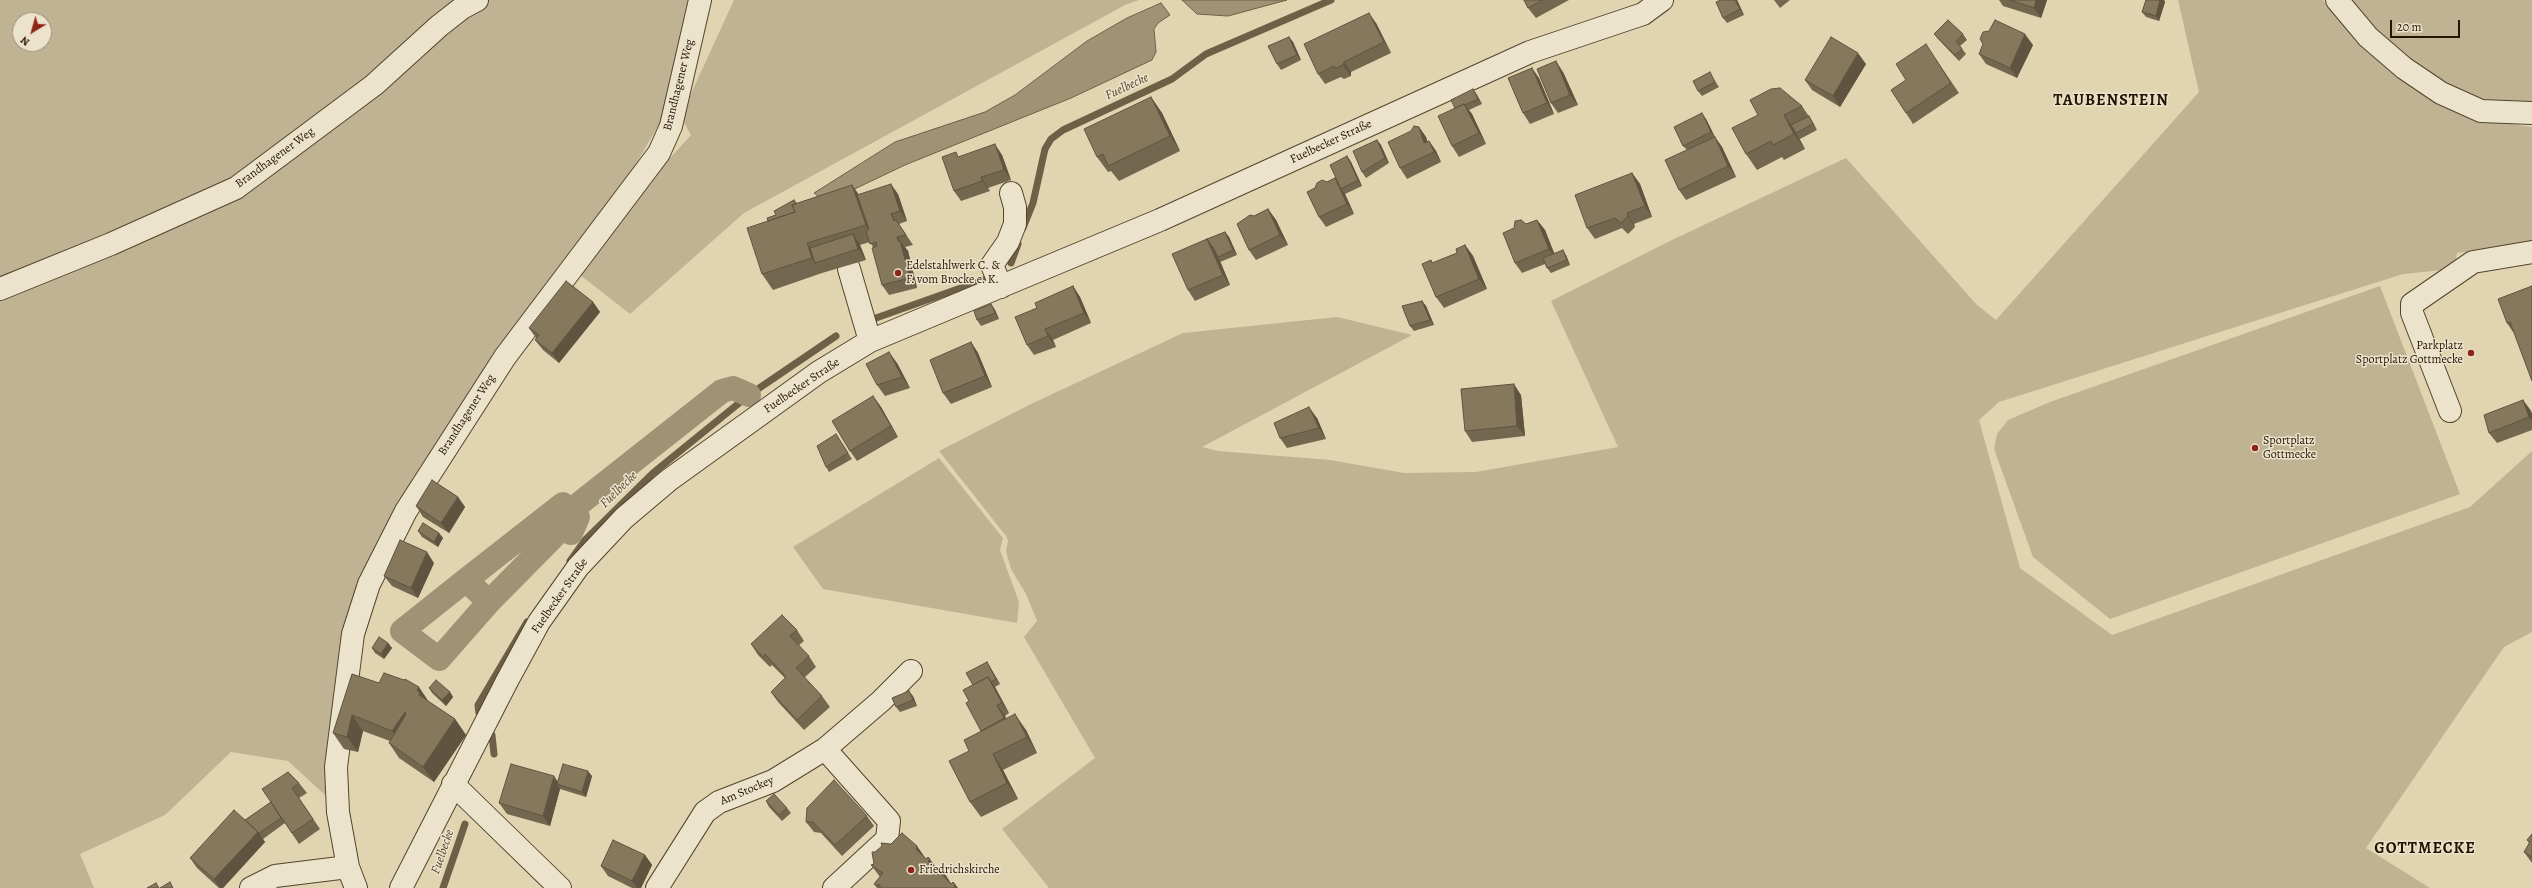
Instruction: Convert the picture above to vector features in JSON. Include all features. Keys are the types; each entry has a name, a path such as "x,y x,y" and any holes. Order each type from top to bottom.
{"street":[{"name":"Brandhagener Weg","path":"0,290 111,244 236,188 374,85 439,26 462,8 477,0"},
{"name":"Brandhagener Weg","path":"356,888 348,867 338,812 336,767 353,634 369,584 406,511 505,357 659,153 671,126 700,0"},
{"name":"Fuelbecker Straße","path":"401,888 453,784 539,622 578,567 624,518 669,480 819,372 870,341 1160,220 1530,52 1642,14 1662,0"},
{"path":"2337,0 2374,42 2404,68 2441,93 2481,111 2532,113"},
{"path":"1001,287 992,265 1008,242 1014,224 1015,207 1011,193"},
{"path":"2450,411 2412,313 2412,304 2473,262 2532,252"},
{"path":"849,270 870,341"},
{"name":"Am Stockey","path":"657,888 705,812 719,802 773,781 825,748 881,701 911,671"},
{"path":"825,748 890,821 888,839 834,888"},
{"path":"453,784 560,888"},
{"path":"251,888 275,876 348,867"}],"shaded area":[{"path":"0,0 691,0 665,114 633,169 565,260 404,498 335,694 325,795 288,761 231,752 165,815 80,854 94,888 0,888"},
{"path":"734,0 1139,0 1125,5 744,213 630,314 579,274 642,189 691,135 683,121 683,111"},
{"path":"1182,0 1287,0 1228,16 1197,14"},
{"path":"2178,0 2323,0 2352,34 2485,120 2532,127 2532,244 2457,253 2454,269 2403,274 1999,402 1979,420 2020,568 2112,635 2470,507 2532,451 2532,632 2504,647 2366,848 2430,888 1049,888 1002,829 1095,758 1024,637 1037,621 1026,594 1011,569 1006,551 1008,541 1006,536 939,451 1031,404 1183,333 1337,317 1412,335 1202,447 1218,451 1330,460 1404,473 1476,472 1618,447 1551,301 1674,239 1846,158 1977,305 1996,320 2199,92"},
{"path":"2350,0 2532,0 2532,104 2492,107 2437,80 2377,34"},
{"path":"1161,3 1170,15 1158,23 1154,29 1156,52 1152,60 1071,98 905,165 842,195 822,199 814,193 895,142 985,112 1015,95 1087,41 1127,18"},
{"name":"Sportplatz Gottmecke","path":"2380,286 2460,494 2110,619 2033,557 1994,449 1997,434 2008,420 2050,402"},
{"path":"939,458 1003,538 1000,550 1019,602 1017,623 823,589 793,547"}],"building":[{"path":"1524,0 1543,0 1528,8"},
{"path":"1721,0 1735,0 1740,9 1723,18 1716,2"},
{"path":"2010,0 2036,0 2034,8"},
{"path":"2146,0 2160,0 2156,16 2142,12"},
{"path":"1369,13 1384,42 1344,62 1343,65 1336,68 1334,66 1318,74 1304,44"},
{"path":"1948,20 1963,34 1956,41 1962,49 1955,55 1934,34"},
{"path":"1995,20 2025,34 2010,68 1979,54 1983,44 1980,39 1983,32 1989,31"},
{"path":"1289,37 1297,55 1277,64 1268,46"},
{"path":"1831,37 1858,53 1833,96 1805,80"},
{"path":"1926,44 1951,83 1906,113 1891,90 1906,80 1896,64"},
{"path":"1556,61 1570,95 1551,103 1537,69"},
{"path":"1532,68 1547,103 1523,113 1508,78"},
{"path":"1710,72 1715,82 1698,91 1693,81"},
{"path":"1780,88 1802,106 1784,115 1794,134 1773,145 1771,141 1746,154 1732,128 1758,115 1750,100 1771,89"},
{"path":"1473,89 1478,99 1455,108 1451,100"},
{"path":"1151,97 1170,136 1108,166 1103,154 1097,157 1084,129"},
{"path":"1464,104 1479,133 1452,146 1438,116"},
{"path":"1702,113 1711,132 1683,146 1674,127"},
{"path":"1809,116 1813,124 1796,133 1791,125"},
{"path":"1414,126 1419,127 1424,143 1429,141 1434,152 1400,168 1388,142 1411,131"},
{"path":"1715,137 1728,166 1679,190 1665,160"},
{"path":"1377,140 1385,158 1362,172 1353,151"},
{"path":"995,144 1004,170 981,177 982,181 954,191 942,157 956,152 958,157"},
{"path":"1347,156 1358,180 1341,189 1330,165"},
{"path":"1632,173 1645,206 1627,213 1628,216 1621,223 1615,218 1587,228 1575,195"},
{"path":"1335,178 1347,204 1319,217 1307,192 1315,188 1317,183 1322,180 1327,182"},
{"path":"891,184 900,211 891,214 894,221 896,220 906,235 897,237 898,241 900,241 910,278 882,285 872,248 877,246 876,242 870,244 866,231 869,229 857,195"},
{"path":"852,185 866,225 807,243 812,258 762,274 747,228 795,212 792,205"},
{"path":"794,200 796,204 792,205 795,212 768,221 767,218 776,215 774,211"},
{"path":"1268,209 1280,235 1249,250 1237,224 1250,215 1254,216"},
{"path":"1521,220 1526,224 1537,220 1549,249 1515,263 1503,233 1514,228 1515,221"},
{"path":"1225,232 1233,250 1218,257 1207,239"},
{"path":"853,234 858,249 815,263 810,248"},
{"path":"1207,239 1223,275 1188,290 1172,254"},
{"path":"1465,245 1479,279 1436,297 1422,264 1431,260 1432,263 1457,253 1456,249"},
{"path":"1563,250 1567,260 1547,268 1543,258"},
{"path":"566,281 593,302 552,353 535,340 539,335 529,328"},
{"path":"1073,286 1084,313 1045,329 1048,336 1027,345 1015,317 1037,308 1035,303"},
{"path":"2532,286 2532,381 2510,322 2507,323 2498,299"},
{"path":"1422,301 1430,320 1410,326 1402,306"},
{"path":"991,304 995,313 977,320 974,311"},
{"path":"971,342 985,376 943,393 930,360"},
{"path":"889,352 902,377 877,385 866,364"},
{"path":"1514,384 1517,426 1465,431 1461,389"},
{"path":"873,396 891,426 850,451 832,421"},
{"path":"2523,400 2529,417 2489,433 2484,415"},
{"path":"1309,407 1319,428 1280,438 1274,423"},
{"path":"836,434 848,453 826,467 817,446"},
{"path":"432,480 458,497 441,523 416,506"},
{"path":"423,523 439,533 434,542 418,531"},
{"path":"400,540 427,552 411,588 384,576"},
{"path":"782,615 797,630 790,636 809,656 796,668 822,696 797,720 771,692 786,677 765,654 763,657 751,644"},
{"path":"379,637 388,643 381,654 372,648"},
{"path":"987,662 996,679 991,682 988,677 973,685 966,673"},
{"path":"384,673 404,680 405,679 419,687 417,690 420,693 419,695 455,719 423,767 389,743 406,714 405,712 392,731 352,715 347,737 333,733 352,674 379,683"},
{"path":"988,677 1002,703 997,705 1004,718 981,731 966,703 969,701 963,690"},
{"path":"436,680 450,692 442,700 429,688"},
{"path":"909,691 913,700 896,707 892,698"},
{"path":"1015,714 1027,737 993,754 1007,783 970,802 949,761 969,751 964,740"},
{"path":"511,764 554,776 543,816 499,803"},
{"path":"563,764 588,771 582,792 557,784"},
{"path":"288,772 299,783 292,788 313,819 292,833 262,789"},
{"path":"834,780 867,816 835,845 813,822 806,822 807,808"},
{"path":"774,794 787,808 779,815 766,801"},
{"path":"271,802 281,818 259,833 245,820"},
{"path":"234,810 258,832 214,879 190,858"},
{"path":"902,833 917,846 916,849 926,859 928,857 930,859 928,861 938,871 940,869 943,871 941,873 951,884 953,882 955,884 954,886 956,888 882,888 879,884 877,886 874,884 883,873 871,865 874,864 872,852 875,852 882,846 881,843 891,844"},
{"path":"2532,834 2532,857 2524,852 2530,842 2527,840"},
{"path":"613,840 645,855 632,881 601,866"},
{"path":"170,882 173,888 160,888"},
{"path":"156,883 159,888 147,888"}],"waterway":[{"name":"Fuelbecke","path":"1023,228 1033,203 1045,149 1051,139 1063,130 1172,79 1206,54 1331,0"},
{"name":"Fuelbecke","path":"1011,263 1018,244"},
{"name":"Fuelbecke","path":"876,318 989,278"},
{"name":"Fuelbecke","path":"570,561 585,540 653,473 749,395 836,336"},
{"path":"570,511 563,504 466,580 489,602 564,526 571,533 578,517 570,511 722,391 733,388 749,395"},
{"path":"466,580 489,602 439,659 402,631 466,580"},
{"name":"Fuelbecke","path":"479,713 478,705 527,622"},
{"name":"Fuelbecke","path":"492,735 494,754"},
{"name":"Fuelbecke","path":"443,888 465,824"}],"place":[{"name":"Edelstahlwerk C. & F. vom Brocke e. K.","path":"898,273"},
{"name":"Parkplatz Sportplatz Gottmecke","path":"2471,353"},
{"name":"Sportplatz Gottmecke","path":"2255,448"},
{"name":"Friedrichskirche","path":"911,870"}],"district":[{"name":"TAUBENSTEIN","path":"2111,101"},
{"name":"GOTTMECKE","path":"2425,849"}]}
